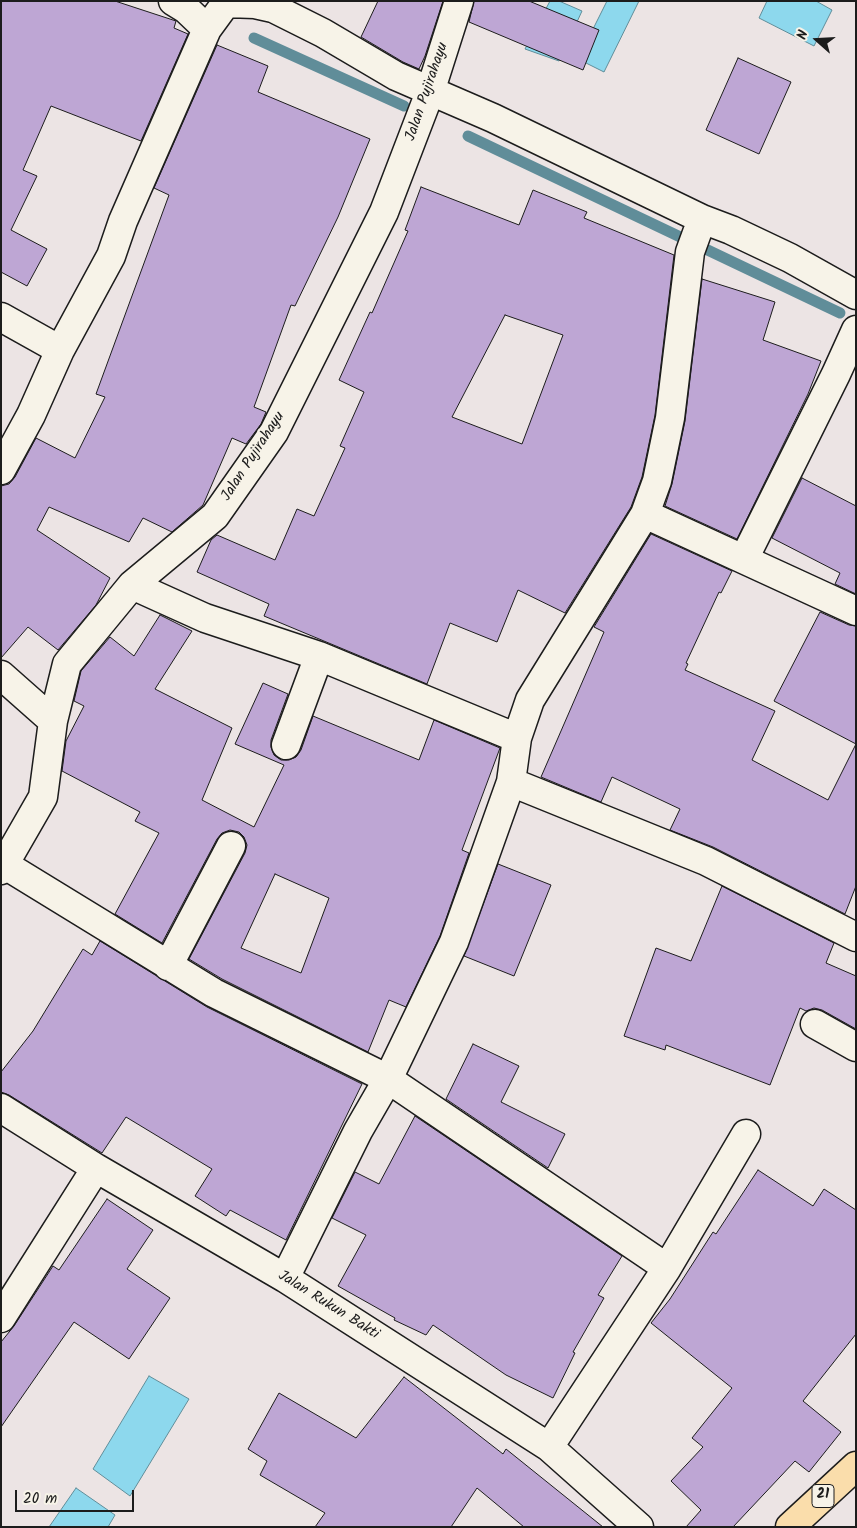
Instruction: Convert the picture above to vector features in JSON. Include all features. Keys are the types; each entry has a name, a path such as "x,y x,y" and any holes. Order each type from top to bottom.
{"highway":[{"name":"21","path":"790,1527 856,1466"}],"street":[{"path":"173,1 186,9 207,29"},
{"name":"Jalan Pujirahayu","path":"3,867 43,797 53,721 67,664 132,585 215,516 274,432 384,212 430,92 459,1"},
{"path":"1,470 31,415 60,350 110,256 123,221 207,29 226,3 255,4 273,8 323,33 396,76 493,118 696,233 731,230 774,250 856,295"},
{"path":"285,1278 358,1131 388,1079 454,942 510,782 516,738 530,700 645,514 657,481 670,418 696,233"},
{"path":"1,318 60,350"},
{"path":"744,559 856,330"},
{"path":"645,514 856,611"},
{"path":"132,585 205,618 319,656 516,738"},
{"path":"286,745 319,656"},
{"path":"1,675 53,721"},
{"path":"510,782 706,861 856,938"},
{"path":"168,966 231,846"},
{"path":"3,867 214,993 388,1079 667,1268"},
{"path":"815,1024 856,1047"},
{"name":"Jalan Rukun Bakti","path":"1,1108 96,1168 285,1278 549,1447 639,1527"},
{"path":"549,1447 667,1268 746,1134"},
{"path":"1,1318 96,1168"}],"water":[{"path":"550,1 559,1 582,11 559,61 525,49"},
{"path":"607,1 639,1 604,72 578,59"},
{"path":"767,1 816,1 832,10 814,46 759,18"},
{"path":"149,1376 189,1399 130,1496 93,1469"},
{"path":"76,1488 115,1515 108,1527 49,1527"}],"building":[{"path":"1,1 115,1 176,21 174,28 188,34 141,141 51,106 23,170 37,176 11,230 47,249 27,286 1,272"},
{"path":"378,1 443,1 419,69 403,62 361,37"},
{"path":"474,1 529,1 599,30 583,70 469,22"},
{"path":"217,45 268,66 258,92 370,139 338,217 295,306 291,305 254,407 266,412 261,424 246,444 232,438 203,505 172,532 143,518 129,542 49,507 37,530 110,578 96,605 58,650 28,627 1,658 1,486 9,484 15,477 36,438 75,458 105,397 96,394 169,195 154,188"},
{"path":"738,58 791,82 759,154 706,130"},
{"path":"421,187 519,225 533,190 587,212 584,218 674,255 655,415 642,477 631,507 565,613 518,590 497,642 450,623 427,684 264,616 269,604 197,572 211,540 217,535 275,560 297,509 314,516 345,448 340,446 364,392 339,380 370,312 372,313 408,231 405,230","holes":["505,315 563,335 522,444 452,417"]},
{"path":"702,279 775,302 763,340 821,361 808,394 737,539 665,506 672,484 685,421"},
{"path":"802,478 856,506 856,594 835,584 840,573 772,538"},
{"path":"651,534 732,571 721,593 719,592 686,663 688,664 685,670 775,711 752,760 828,800 856,744 856,886 845,914 713,847 670,830 680,809 612,777 601,802 541,777 604,632 594,627"},
{"path":"820,612 849,625 856,626 856,744 774,701"},
{"path":"160,615 192,631 155,689 232,728 202,800 254,827 284,765 235,744 263,683 288,694 271,740 274,755 281,760 289,760 296,757 301,750 313,716 419,760 434,720 500,748 462,850 469,853 440,936 406,1007 389,1000 368,1052 222,979 189,959 245,853 247,845 244,837 239,832 230,830 222,833 217,839 162,943 115,914 159,833 135,821 140,812 62,771 66,741 84,706 74,701 81,671 110,637 134,656","holes":["275,874 329,898 301,973 241,948"]},
{"path":"498,864 551,885 514,976 464,956"},
{"path":"722,886 834,943 826,963 856,976 856,1029 822,1010 814,1008 806,1011 800,1008 770,1085 666,1045 665,1050 624,1036 656,948 691,961"},
{"path":"100,941 207,1007 362,1084 286,1240 230,1210 226,1216 195,1196 212,1169 126,1117 102,1153 9,1095 1,1092 1,1072 33,1031 83,949 92,955"},
{"path":"473,1044 519,1066 501,1102 565,1134 548,1168 446,1099"},
{"path":"415,1116 622,1256 598,1295 604,1298 573,1352 575,1353 553,1398 506,1375 433,1325 426,1335 394,1320 395,1318 338,1286 366,1235 332,1218 355,1172 379,1184"},
{"path":"758,1170 813,1206 824,1189 856,1210 856,1334 803,1401 841,1432 809,1472 795,1461 733,1527 686,1527 701,1510 671,1481 703,1447 692,1438 732,1388 651,1323 670,1299 713,1232 716,1234"},
{"path":"107,1199 153,1230 127,1269 170,1298 129,1359 74,1322 1,1427 1,1342 14,1326 53,1266 59,1270"},
{"path":"404,1377 503,1454 506,1449 603,1527 524,1527 477,1488 451,1527 315,1527 325,1513 260,1475 267,1461 248,1449 279,1393 356,1438"}],"waterway":[{"path":"254,38 404,106"},
{"path":"468,136 840,313"}]}
